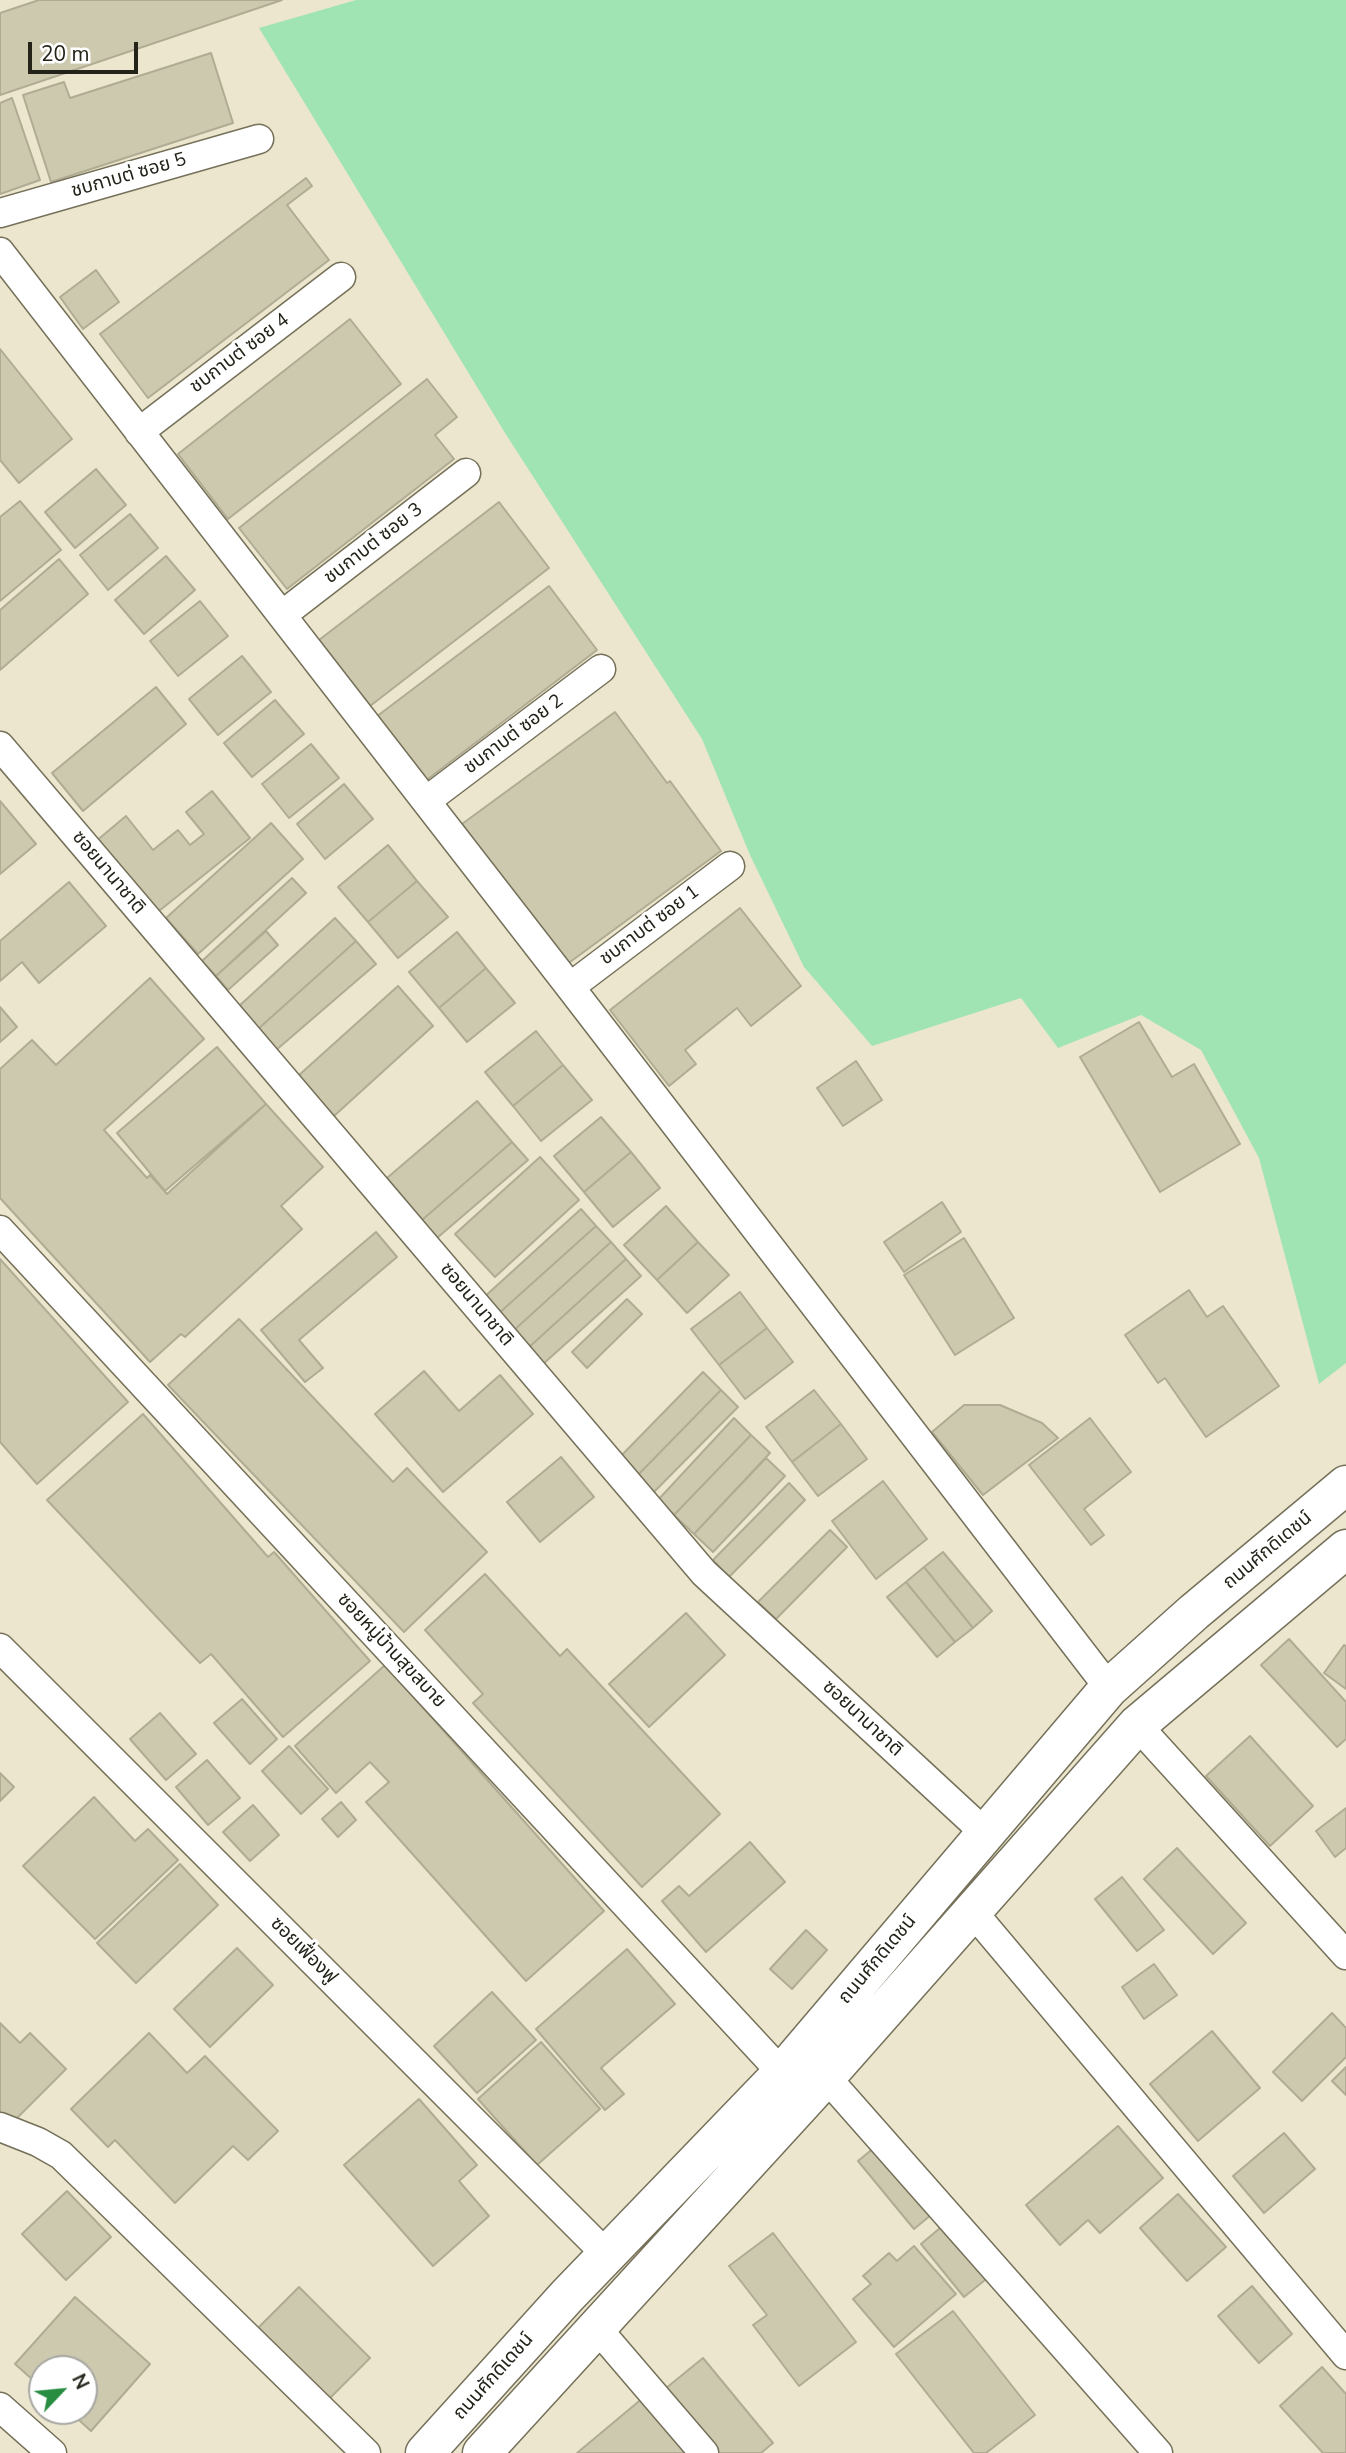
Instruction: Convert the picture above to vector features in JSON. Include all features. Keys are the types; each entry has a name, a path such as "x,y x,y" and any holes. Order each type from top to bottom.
{"main road":[{"name":"ถนนศักดิเดชน์","path":"425,2453 607,2255 782,2073 1109,1688 1194,1612 1346,1485"},
{"path":"482,2453 826,2077 1137,1725 1346,1549"}],"street":[{"name":"ชบกาบต่ ซอย 5","path":"0,213 259,139"},
{"path":"0,252 1109,1688"},
{"name":"ชบกาบต่ ซอย 4","path":"139,432 341,277"},
{"name":"ชบกาบต่ ซอย 3","path":"282,615 466,473"},
{"name":"ชบกาบต่ ซอย 2","path":"426,801 601,669"},
{"name":"ซอยนานาชาติ","path":"0,746 704,1573 984,1832"},
{"name":"ชบกาบต่ ซอย 1","path":"570,987 730,866"},
{"name":"ซอยหมู่บ้านสุขสบาย","path":"0,1230 782,2073"},
{"name":"ซอยเฟื่องฟู","path":"0,1648 607,2255"},
{"path":"1137,1725 1346,1955"},
{"path":"972,1911 1346,2355"},
{"path":"826,2077 1158,2453"},
{"path":"0,2127 38,2142 61,2155 366,2453"},
{"path":"596,2327 704,2453"},
{"path":"0,2407 52,2453"}],"green space":[{"path":"356,0 1346,0 1346,1363 1319,1384 1259,1158 1201,1050 1141,1015 1058,1048 1021,998 872,1046 804,967 750,855 702,739 505,433 259,28"}],"building":[{"path":"39,0 282,0 0,95 0,13"},
{"path":"211,53 233,123 51,182 23,95 64,82 70,98"},
{"path":"12,98 40,180 0,194 0,103"},
{"path":"306,178 312,186 287,205 329,260 148,398 100,334"},
{"path":"96,270 119,302 83,329 60,297"},
{"path":"350,319 401,384 228,519 178,454"},
{"path":"0,349 72,439 19,483 0,460"},
{"path":"427,379 457,417 435,435 454,459 287,589 239,528"},
{"path":"96,469 126,505 75,548 45,512"},
{"path":"20,501 61,550 0,601 0,517"},
{"path":"499,502 549,568 370,706 319,640"},
{"path":"130,514 158,548 108,590 80,555"},
{"path":"166,556 195,590 144,634 115,600"},
{"path":"59,559 88,594 0,670 0,610"},
{"path":"549,586 597,650 424,782 376,717"},
{"path":"200,601 228,636 178,676 150,641"},
{"path":"242,656 271,692 218,735 189,699"},
{"path":"156,687 186,724 83,811 52,773"},
{"path":"275,700 304,734 252,777 224,743"},
{"path":"615,712 721,851 566,965 462,824"},
{"path":"311,744 339,778 289,818 262,784"},
{"path":"344,784 373,819 325,859 297,824"},
{"path":"212,791 250,838 154,915 95,842 126,816 153,850 178,830 190,845 204,834 186,812"},
{"path":"0,801 36,844 0,874"},
{"path":"271,823 303,859 198,954 166,918"},
{"path":"388,845 417,881 368,922 338,887"},
{"path":"292,878 306,893 216,976 202,961"},
{"path":"417,881 448,917 398,958 368,922"},
{"path":"69,882 106,926 39,983 22,962 0,981 0,941"},
{"path":"740,908 801,986 751,1026 737,1008 685,1050 696,1064 669,1086 610,1010"},
{"path":"335,918 356,941 257,1030 238,1007"},
{"path":"266,931 278,945 228,990 216,976"},
{"path":"457,932 486,968 439,1008 409,972"},
{"path":"356,941 376,964 275,1051 257,1030"},
{"path":"486,968 515,1003 467,1042 439,1008"},
{"path":"150,978 204,1039 104,1130 147,1178 150,1175 167,1194 266,1104 323,1167 281,1206 302,1229 185,1337 181,1334 150,1362 0,1198 0,1069 32,1040 56,1065"},
{"path":"398,986 433,1026 334,1116 298,1076"},
{"path":"0,1007 17,1027 0,1042"},
{"path":"1139,1022 1172,1077 1194,1064 1240,1144 1160,1192 1080,1057"},
{"path":"536,1031 563,1065 513,1106 485,1072"},
{"path":"217,1047 266,1104 165,1191 117,1133"},
{"path":"856,1061 882,1100 843,1126 817,1088"},
{"path":"563,1065 592,1100 541,1141 513,1106"},
{"path":"477,1101 512,1142 422,1220 387,1178"},
{"path":"601,1117 631,1152 584,1192 554,1156"},
{"path":"512,1142 528,1160 437,1238 422,1220"},
{"path":"631,1152 660,1188 613,1227 584,1192"},
{"path":"540,1157 579,1200 495,1277 455,1234"},
{"path":"942,1202 961,1232 904,1272 884,1242"},
{"path":"666,1206 698,1242 657,1280 624,1245"},
{"path":"581,1209 596,1226 497,1315 482,1299"},
{"path":"596,1226 611,1242 512,1332 497,1315"},
{"path":"376,1232 397,1257 299,1340 323,1368 305,1382 261,1330"},
{"path":"964,1238 1014,1318 955,1355 904,1275"},
{"path":"611,1242 626,1259 527,1349 512,1332"},
{"path":"698,1242 729,1275 687,1313 657,1280"},
{"path":"0,1259 128,1402 37,1484 0,1442"},
{"path":"626,1259 641,1276 542,1365 527,1349"},
{"path":"1189,1290 1207,1317 1223,1306 1279,1386 1206,1437 1165,1378 1158,1383 1125,1335"},
{"path":"740,1292 767,1328 719,1365 691,1329"},
{"path":"627,1299 642,1314 587,1368 572,1352"},
{"path":"239,1319 393,1482 407,1468 487,1552 404,1632 168,1385"},
{"path":"767,1328 793,1362 745,1399 719,1365"},
{"path":"424,1371 459,1411 500,1375 533,1414 443,1492 375,1414"},
{"path":"703,1372 721,1390 635,1478 617,1460"},
{"path":"721,1390 738,1407 651,1495 635,1478"},
{"path":"814,1390 841,1424 792,1462 766,1427"},
{"path":"964,1405 1000,1405 1042,1423 1058,1438 983,1495 932,1432"},
{"path":"143,1414 268,1557 274,1552 370,1661 283,1737 211,1654 200,1663 47,1500"},
{"path":"734,1418 751,1435 674,1515 658,1500"},
{"path":"1090,1418 1131,1472 1084,1509 1104,1535 1091,1545 1029,1465"},
{"path":"841,1424 867,1459 818,1496 792,1462"},
{"path":"751,1435 770,1453 694,1534 674,1515"},
{"path":"561,1457 594,1497 540,1542 507,1502"},
{"path":"766,1458 785,1476 713,1552 694,1534"},
{"path":"883,1481 927,1539 876,1579 832,1521"},
{"path":"789,1483 805,1500 729,1577 713,1560"},
{"path":"830,1530 847,1547 776,1619 758,1602"},
{"path":"943,1552 992,1611 973,1628 924,1567"},
{"path":"924,1567 973,1628 955,1642 906,1582"},
{"path":"485,1574 560,1656 567,1649 720,1814 642,1887 473,1703 483,1694 425,1630"},
{"path":"906,1582 955,1642 937,1657 887,1597"},
{"path":"686,1613 725,1655 649,1727 609,1684"},
{"path":"1289,1639 1346,1702 1346,1739 1337,1747 1261,1665"},
{"path":"1344,1645 1346,1646 1346,1689 1324,1673"},
{"path":"385,1665 604,1911 526,1981 366,1802 389,1782 370,1762 336,1793 295,1746"},
{"path":"242,1699 277,1739 250,1764 214,1723"},
{"path":"160,1713 196,1754 166,1780 130,1739"},
{"path":"1250,1736 1313,1806 1270,1846 1206,1776"},
{"path":"289,1746 328,1789 301,1814 262,1771"},
{"path":"207,1760 240,1798 208,1825 176,1787"},
{"path":"0,1773 14,1787 0,1801"},
{"path":"94,1797 135,1841 148,1829 178,1860 95,1939 23,1866"},
{"path":"341,1802 356,1820 338,1837 322,1819"},
{"path":"253,1805 279,1835 250,1861 223,1832"},
{"path":"1346,1808 1346,1848 1335,1857 1316,1831"},
{"path":"750,1842 785,1882 706,1952 662,1901 679,1886 689,1896"},
{"path":"1177,1848 1246,1923 1213,1954 1144,1879"},
{"path":"180,1864 218,1905 136,1983 97,1943"},
{"path":"1122,1877 1164,1930 1137,1951 1095,1899"},
{"path":"806,1930 827,1950 792,1989 770,1969"},
{"path":"237,1948 273,1985 210,2047 174,2009"},
{"path":"627,1949 675,2004 601,2068 624,2094 605,2110 536,2029"},
{"path":"1154,1964 1177,1995 1144,2019 1122,1987"},
{"path":"492,1992 536,2040 477,2093 434,2046"},
{"path":"1332,2013 1346,2028 1346,2057 1302,2101 1273,2072"},
{"path":"0,2023 20,2043 30,2033 66,2069 10,2125 0,2115"},
{"path":"1212,2031 1260,2088 1198,2141 1150,2084"},
{"path":"149,2033 187,2073 205,2056 278,2131 248,2160 233,2146 175,2203 115,2140 108,2147 71,2109"},
{"path":"541,2042 600,2109 537,2165 478,2099"},
{"path":"1346,2067 1346,2095 1332,2081"},
{"path":"419,2099 477,2165 459,2181 489,2216 433,2266 344,2165"},
{"path":"1118,2126 1163,2178 1100,2233 1088,2220 1060,2245 1026,2205"},
{"path":"1284,2133 1315,2169 1264,2213 1233,2176"},
{"path":"881,2142 937,2210 914,2229 858,2161"},
{"path":"67,2191 111,2237 66,2280 22,2234"},
{"path":"1178,2194 1226,2247 1187,2281 1140,2228"},
{"path":"946,2223 990,2276 964,2297 921,2244"},
{"path":"773,2233 856,2342 799,2386 753,2325 767,2315 729,2266"},
{"path":"914,2246 956,2294 894,2347 853,2299 871,2284 863,2276 889,2253 897,2261"},
{"path":"1252,2286 1292,2334 1259,2363 1218,2316"},
{"path":"299,2287 370,2358 328,2400 257,2329"},
{"path":"75,2297 150,2364 98,2423 98,2355 28,2355 28,2376 15,2364"},
{"path":"953,2311 1035,2415 986,2453 974,2453 896,2354"},
{"path":"703,2358 773,2443 761,2453 719,2453 665,2389"},
{"path":"1322,2367 1346,2394 1346,2453 1323,2453 1280,2406"},
{"path":"644,2397 690,2453 577,2453"},
{"path":"84,2425 96,2425 91,2431"}]}
